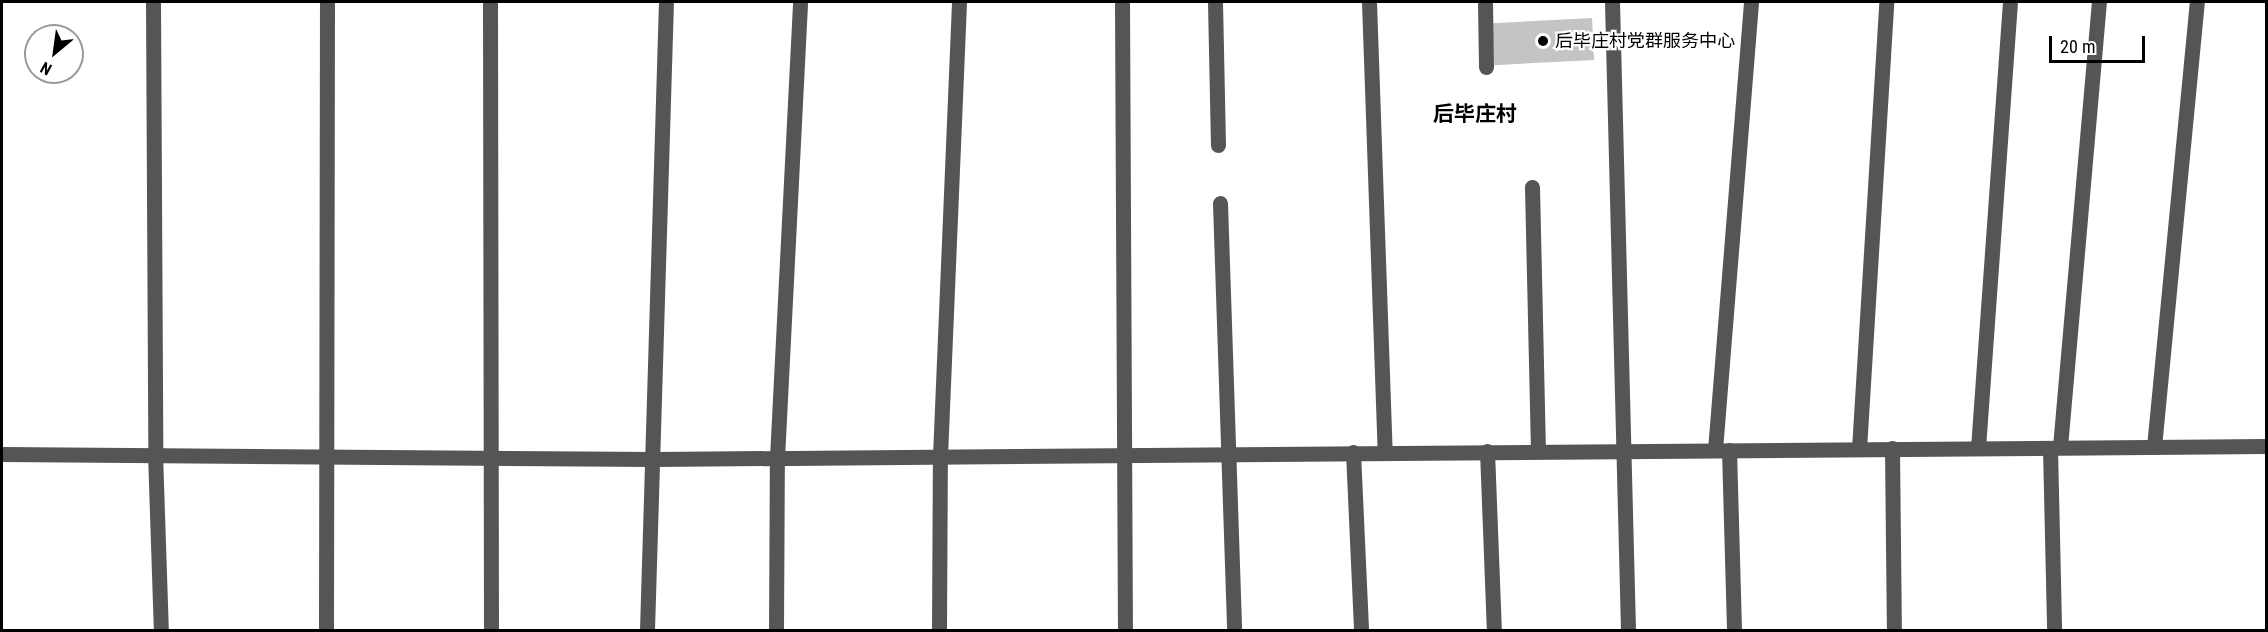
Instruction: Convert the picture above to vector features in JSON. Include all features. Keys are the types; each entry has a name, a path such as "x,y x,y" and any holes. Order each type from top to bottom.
{"street":[{"path":"153,2 155,453 161,630"},
{"path":"326,630 327,2"},
{"path":"490,2 491,630"},
{"path":"647,630 666,2"},
{"path":"776,630 777,458 800,2"},
{"path":"939,630 940,456 959,2"},
{"path":"1122,2 1122,454 1125,630"},
{"path":"1215,2 1218,145"},
{"path":"1369,2 1385,452"},
{"path":"1485,2 1486,67"},
{"path":"1612,2 1621,450 1628,630"},
{"path":"1734,630 1722,450 1751,2"},
{"path":"1859,449 1886,2"},
{"path":"1978,448 2010,2"},
{"path":"2054,630 2055,448 2099,2"},
{"path":"2154,447 2197,2"},
{"path":"1532,187 1538,451"},
{"path":"1220,203 1234,630"},
{"path":"2,454 155,453 653,459 2266,446"},
{"path":"1892,448 1894,630"},
{"path":"1353,452 1361,630"},
{"path":"1487,452 1494,630"}],"building":[{"name":"后毕庄村党群服务中心","path":"1592,18 1594,60 1494,65 1492,23"}],"place":[{"name":"后毕庄村党群服务中心","path":"1543,41"}],"district":[{"name":"后毕庄村","path":"1475,114"}]}
